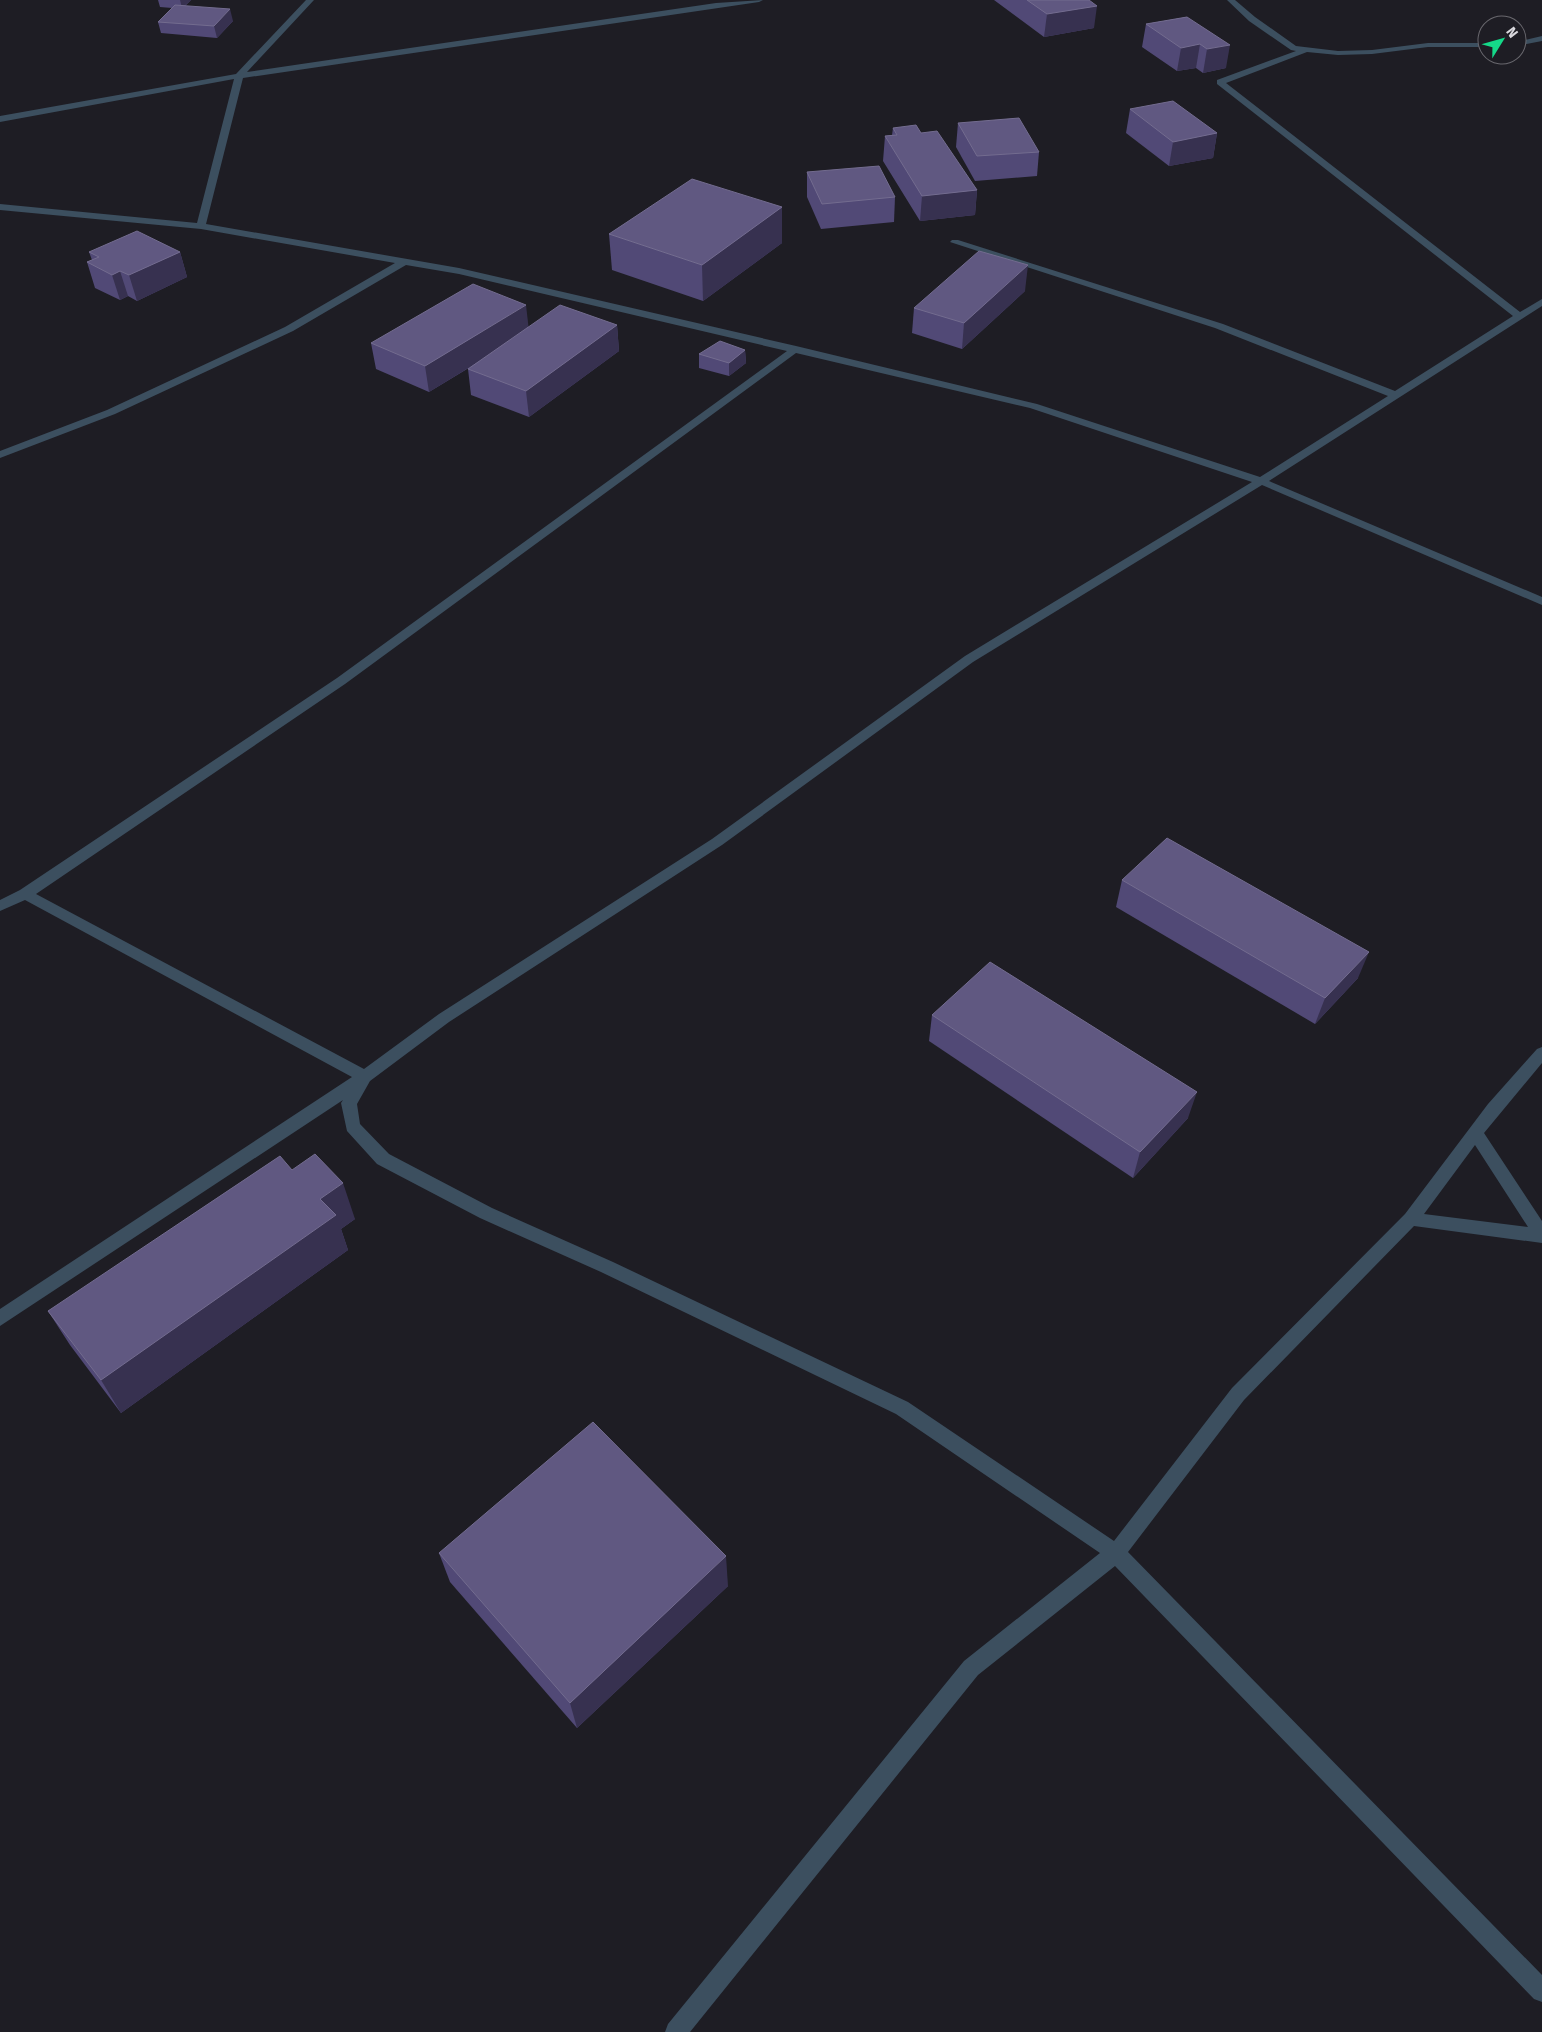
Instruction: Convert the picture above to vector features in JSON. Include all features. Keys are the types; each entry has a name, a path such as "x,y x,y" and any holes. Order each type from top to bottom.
{"street":[{"path":"201,226 239,76 310,0"},
{"path":"0,120 239,76 759,0"},
{"path":"1231,0 1252,19 1294,48 1338,53 1428,45 1477,45"},
{"path":"1527,43 1542,38"},
{"path":"1307,50 1220,82 1520,316"},
{"path":"0,207 201,226 458,270 1033,406 1261,481 1542,601"},
{"path":"955,242 1219,326 1394,396"},
{"path":"0,455 111,412 289,329 405,261"},
{"path":"0,1318 365,1077 444,1018 717,842 969,658 1261,481 1542,302"},
{"path":"0,906 24,894 341,681 796,349"},
{"path":"24,894 365,1077"},
{"path":"676,2032 972,1668 1116,1553 1238,1394 1411,1219 1494,1108 1542,1054"},
{"path":"365,1077 350,1103 353,1126 383,1160 486,1213 607,1267 902,1408 1116,1553 1542,1991"},
{"path":"1476,1133 1542,1236"},
{"path":"1411,1219 1542,1236"}],"building":[{"path":"1027,0 1089,0 1097,6 1047,14"},
{"path":"175,5 230,9 214,26 158,22"},
{"path":"1187,17 1230,45 1207,49 1200,44 1181,48 1146,24"},
{"path":"1173,101 1217,133 1173,142 1130,109"},
{"path":"1019,118 1039,152 977,156 958,123"},
{"path":"916,125 921,133 937,131 977,190 922,196 885,136 897,135 893,128"},
{"path":"879,166 895,197 822,204 807,172"},
{"path":"692,179 782,207 702,265 609,234"},
{"path":"137,231 180,252 129,275 120,271 112,275 87,262 99,257 89,252"},
{"path":"979,251 1028,265 964,323 914,308"},
{"path":"473,284 526,305 425,366 371,343"},
{"path":"560,305 617,325 526,391 468,369"},
{"path":"720,341 745,350 729,363 699,354"},
{"path":"1167,838 1369,952 1325,998 1122,880"},
{"path":"990,962 1197,1092 1140,1152 932,1015"},
{"path":"315,1154 343,1183 320,1199 336,1215 101,1380 48,1311 280,1156 292,1170"},
{"path":"593,1422 726,1556 570,1703 439,1553"}]}
